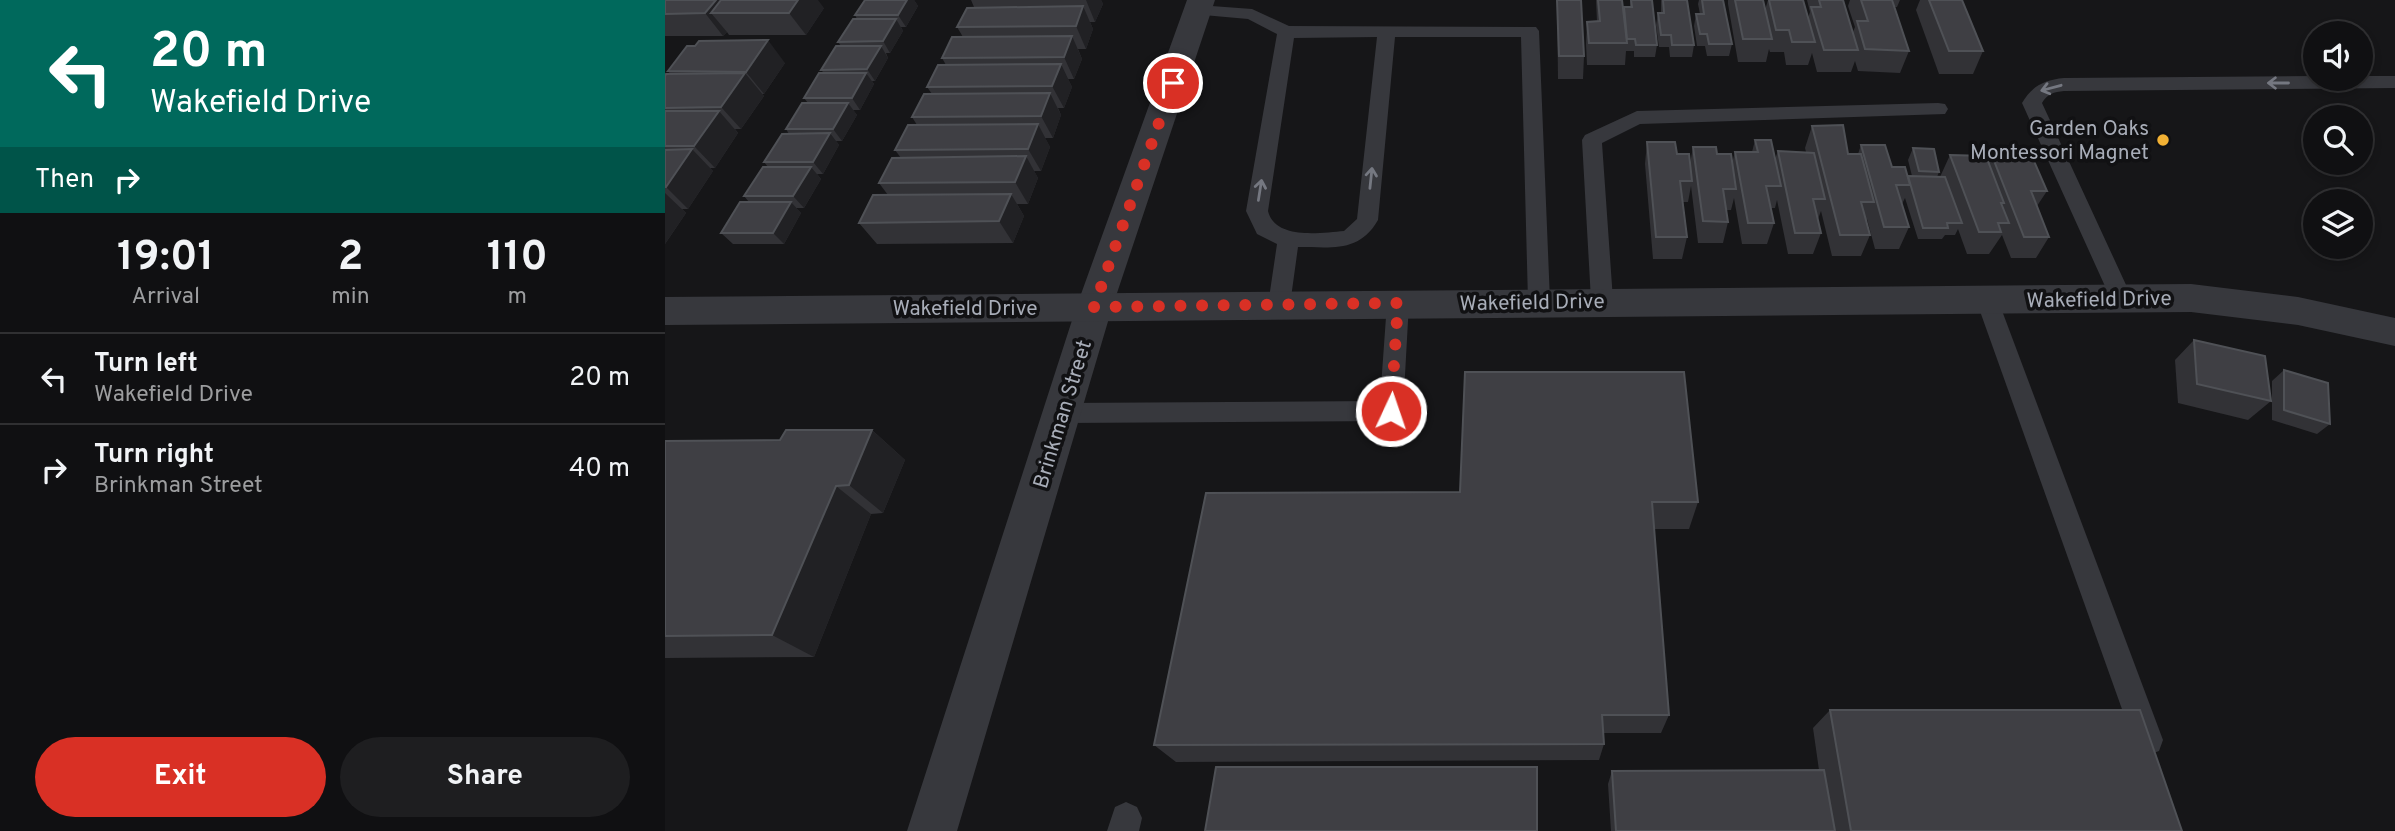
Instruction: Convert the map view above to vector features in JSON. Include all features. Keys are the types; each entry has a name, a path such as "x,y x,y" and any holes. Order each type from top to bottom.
{"street":[{"name":"Brinkman Street","path":"932,831 1094,307 1200,5"},
{"name":"Wakefield Drive","path":"665,310 1602,300 2191,298 2298,310 2395,332"}],"lane":[{"path":"1200,5 1252,14 1286,32 1530,31 1539,301"},
{"path":"1286,32 1257,211 1259,223 1268,233 1288,240 1348,238 1360,230 1367,220 1387,31"},
{"path":"2122,300 2032,103 2035,94 2046,87 2089,84 2395,82"},
{"path":"1602,300 1592,140 1637,118 1938,109"},
{"path":"1279,305 1288,240"},
{"path":"1987,300 2157,767"},
{"path":"1063,414 1391,411 1398,303"}],"building":[{"path":"665,0 716,0 705,13 665,14"},
{"path":"721,0 798,0 789,13 711,13"},
{"path":"865,0 907,0 898,15 855,15"},
{"path":"1557,0 1581,0 1584,56 1559,56"},
{"path":"1598,0 1622,0 1627,43 1589,43 1587,22 1600,21"},
{"path":"1631,0 1652,0 1657,45 1636,45 1635,39 1627,39 1624,7 1632,7"},
{"path":"1663,0 1687,0 1694,45 1672,45 1671,35 1661,35 1658,13 1664,13"},
{"path":"1702,0 1723,0 1732,44 1709,44 1707,34 1700,34 1696,14 1704,14"},
{"path":"1735,0 1763,0 1772,39 1743,39"},
{"path":"1769,0 1803,0 1815,42 1792,42 1789,30 1776,30"},
{"path":"1819,0 1843,0 1858,50 1824,50 1811,7 1821,7"},
{"path":"1861,0 1892,0 1909,51 1865,49 1857,21 1868,21"},
{"path":"1929,0 1962,0 1983,51 1949,51"},
{"path":"1083,6 1076,26 957,27 967,8"},
{"path":"853,19 896,19 883,41 838,42"},
{"path":"1072,36 1064,57 942,58 952,37"},
{"path":"768,40 746,72 668,71 687,46 695,46 699,41"},
{"path":"836,46 881,46 867,69 821,70"},
{"path":"1061,64 1052,86 927,87 938,65"},
{"path":"745,73 721,107 665,108 666,74"},
{"path":"819,73 866,73 852,98 804,98"},
{"path":"1050,93 1041,116 912,117 924,94"},
{"path":"802,103 848,103 833,129 786,129"},
{"path":"665,111 719,111 694,146 665,146"},
{"path":"1038,124 1028,149 895,150 908,125"},
{"path":"1843,125 1848,154 1861,154 1874,202 1861,202 1870,235 1840,235 1812,126"},
{"path":"830,133 813,162 764,162 782,134"},
{"path":"1755,140 1771,140 1781,186 1766,186 1774,223 1748,223 1735,152 1758,152"},
{"path":"1647,142 1675,142 1677,154 1689,154 1692,181 1680,181 1687,237 1656,237"},
{"path":"1861,145 1885,145 1892,167 1905,167 1910,185 1896,185 1909,227 1884,227"},
{"path":"1693,147 1716,147 1717,154 1731,154 1736,189 1723,189 1728,222 1703,221"},
{"path":"1913,148 1934,149 1939,172 1919,171"},
{"path":"692,149 666,187 665,187 665,150"},
{"path":"1778,151 1814,153 1825,199 1813,199 1821,233 1795,233"},
{"path":"2030,152 2047,191 2031,191 2049,237 2024,237 1991,153"},
{"path":"1950,155 1986,156 2009,223 1998,223 2001,232 1979,232"},
{"path":"1026,156 1015,182 879,183 892,158"},
{"path":"763,167 811,167 793,196 744,196"},
{"path":"1908,176 1945,177 1962,223 1947,223 1948,228 1923,228"},
{"path":"1011,194 999,221 859,223 873,195"},
{"path":"740,202 791,202 773,233 721,233"},
{"path":"2194,340 2265,356 2271,401 2197,384"},
{"path":"2284,370 2328,383 2330,424 2284,410"},
{"path":"1465,372 1684,372 1698,502 1652,502 1669,715 1602,715 1604,744 1154,745 1206,493 1460,492"},
{"path":"786,430 872,430 849,485 836,486 772,635 665,636 665,441 780,440"},
{"path":"1830,710 2140,710 2182,831 1851,831"},
{"path":"1216,767 1537,767 1537,831 1205,831"},
{"path":"1824,770 1835,831 1616,831 1612,771"}],"place":[{"name":"Garden Oaks Montessori Magnet","path":"2163,140"}],"route":[{"path":"1173,83 1094,307 1398,303 1391,411"}]}
